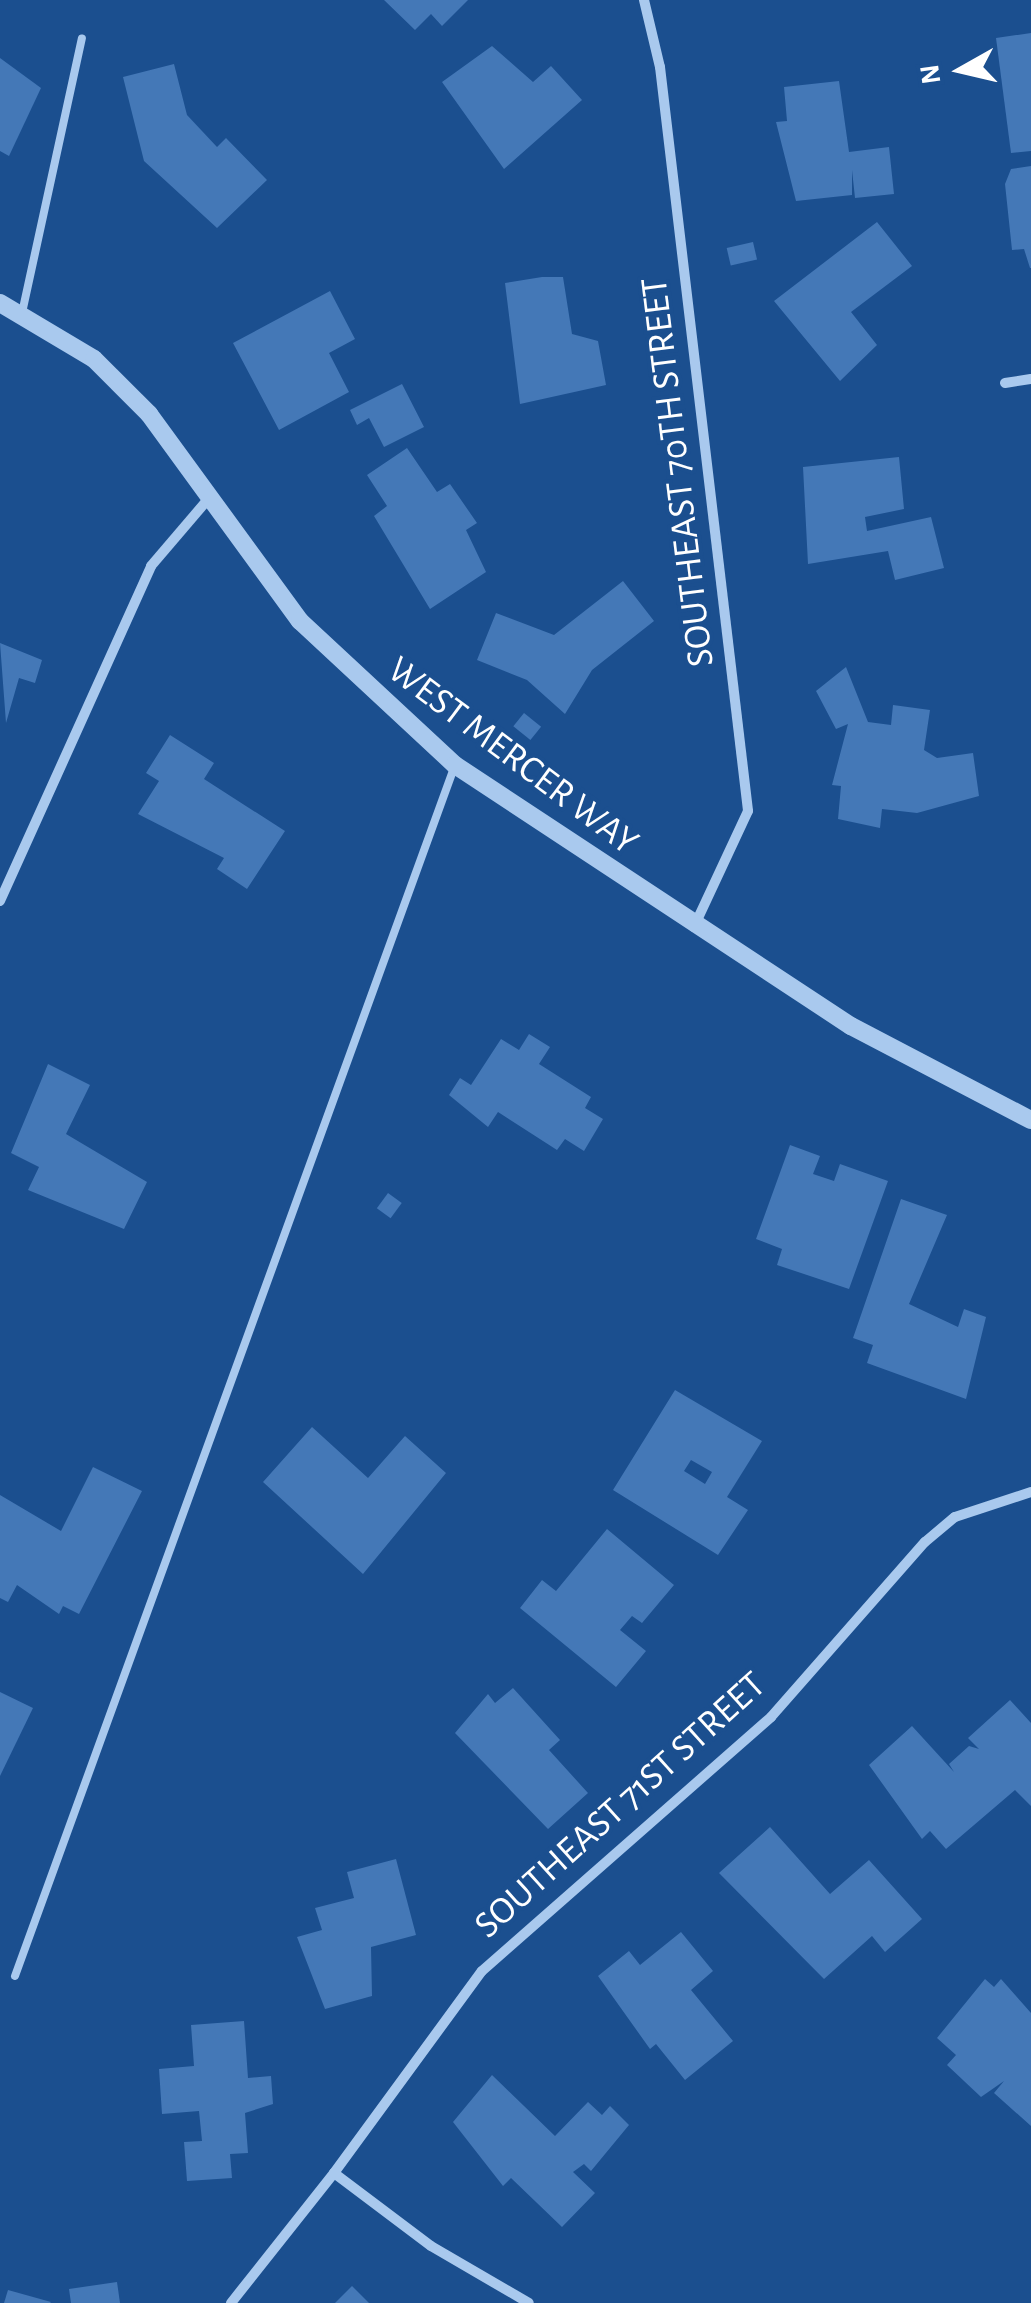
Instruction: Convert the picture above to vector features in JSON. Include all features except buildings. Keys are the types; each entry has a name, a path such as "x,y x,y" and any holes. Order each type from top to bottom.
{"street":[{"name":"SOUTHEAST 70TH STREET","path":"644,0 660,67 748,811 694,928"},
{"name":"WEST MERCER WAY","path":"0,303 94,359 148,414 300,621 455,765 694,928 852,1026 1031,1120"},
{"path":"1005,382 1031,379"},
{"path":"0,901 151,566 208,498"},
{"name":"SOUTHEAST 71ST STREET","path":"231,2303 334,2173 482,1971 772,1717 924,1542 955,1516 1031,1492"},
{"path":"334,2173 431,2246 529,2303"}],"lane":[{"path":"22,313 82,38"},
{"path":"15,1976 455,765"}]}
